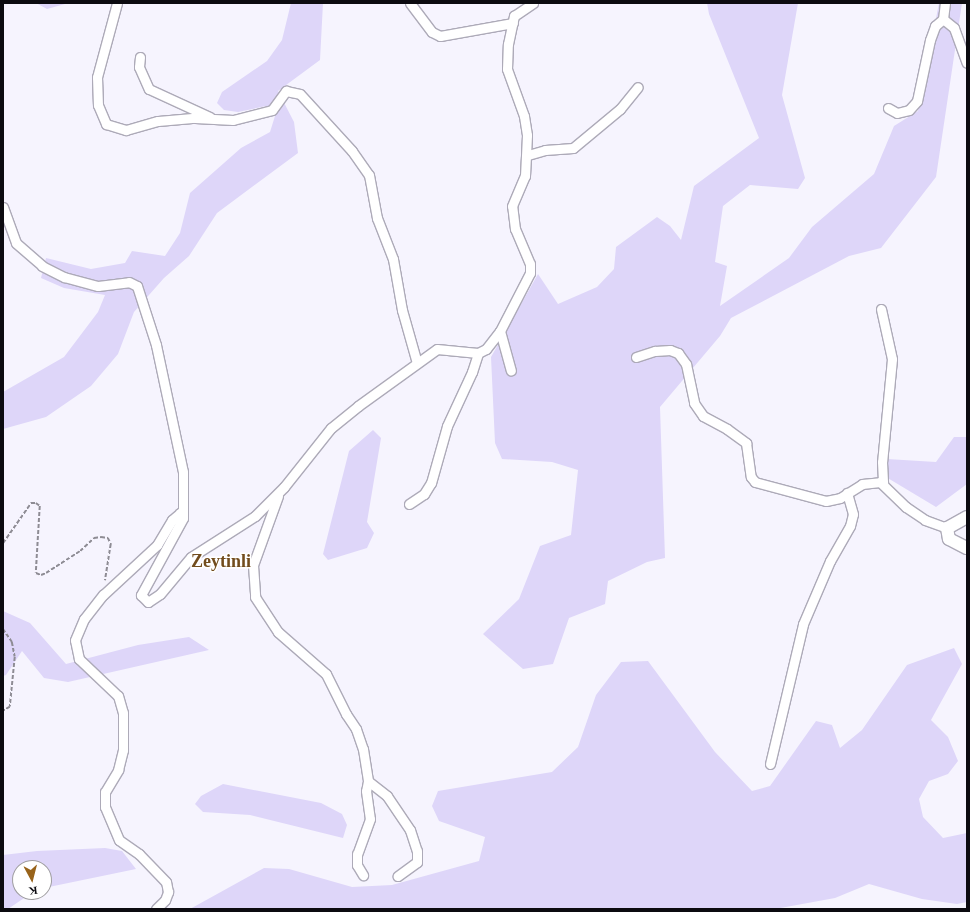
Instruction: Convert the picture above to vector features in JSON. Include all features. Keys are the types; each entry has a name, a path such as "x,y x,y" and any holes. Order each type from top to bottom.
{"street":[{"path":"117,3 97,77 98,104 106,124 126,130 158,121 213,119 233,120 272,110 286,91 300,94 352,151 369,175 378,218 392,259 402,310 417,363"},
{"path":"410,3 432,32 440,36 513,23"},
{"path":"3,208 16,243 42,266 64,277 98,286 130,282 137,286 156,345 183,472 183,518 144,587 141,595 148,602 160,594 191,557 255,516 279,492 331,428 417,363 438,349 478,352 486,349 500,331 530,273 530,264 515,229 512,206 525,176 528,155 524,116 507,69 508,44 514,16 532,3"},
{"path":"888,108 897,112 909,110 917,101 930,40 935,26 943,19 945,3"},
{"path":"943,19 954,28 967,63"},
{"path":"140,57 139,67 149,89 213,119"},
{"path":"528,155 573,148 620,109 638,87"},
{"path":"881,309 892,359 891,388 882,462 883,484"},
{"path":"500,331 511,371"},
{"path":"636,357 655,351 670,350 678,353 686,364 694,403 703,416 727,429 746,443 752,477 755,482 826,501 872,481 883,484 906,507 925,520 947,528 967,517"},
{"path":"410,504 424,494 430,482 446,426 472,372 478,352"},
{"path":"279,492 253,565 255,597 278,632 326,674 346,714 356,729 363,749 368,781 366,791 370,819 357,854 357,865 363,875"},
{"path":"770,764 803,624 830,561 850,526 853,514 847,493"},
{"path":"156,909 165,900 168,892 166,882 139,854 119,840 105,807 105,792 118,770 123,750 123,713 118,696 79,659 75,640 84,619 104,595 157,545 172,520 183,513"},
{"path":"947,528 949,539 967,548"},
{"path":"368,781 387,796 410,830 417,851 417,862 398,876"}],"path":[{"path":"3,543 31,503 40,506 36,561 36,573 40,575 80,551 94,538 108,538 112,552 108,562 104,595"},
{"path":"3,629 12,642 15,657 10,707 3,711"}],"shaded area":[{"path":"36,3 84,3 65,4 47,9"},
{"path":"291,3 323,3 320,60 278,91 294,122 298,153 217,213 189,256 164,278 134,312 118,354 91,386 46,417 3,429 3,392 64,357 98,312 105,295 64,288 41,278 46,258 91,269 125,263 132,251 165,256 180,233 190,193 241,148 270,132 275,116 266,106 238,112 224,110 217,103 222,92 267,61 282,40"},
{"path":"707,3 798,3 782,95 805,178 798,189 750,185 723,206 715,262 727,266 720,306 789,258 812,227 874,174 894,126 918,111 939,3 962,3 936,177 881,248 849,256 731,318 720,336 660,407 665,558 647,562 608,581 605,604 569,618 553,664 523,669 483,634 519,599 540,546 571,535 578,470 552,462 502,459 495,443 491,357 538,274 558,304 597,287 614,269 616,247 657,217 670,226 681,240 694,186 759,138 709,14"},
{"path":"373,430 381,438 367,522 374,533 367,548 328,560 323,554 349,451"},
{"path":"954,437 967,437 967,484 936,507 886,477 887,459 936,462"},
{"path":"3,611 30,623 66,664 138,645 189,637 209,650 68,682 44,678 22,651 6,675 3,676"},
{"path":"954,648 962,664 931,720 948,737 958,761 948,774 929,781 919,799 923,817 943,838 967,833 967,902 957,904 922,899 869,884 835,898 775,909 190,909 264,868 289,869 352,887 392,885 479,861 485,837 439,821 432,806 438,791 552,772 578,747 596,695 621,662 648,661 715,752 752,791 770,786 816,721 832,725 840,748 862,730 907,665"},
{"path":"223,784 321,803 342,814 347,825 343,838 250,815 203,812 195,804 201,796"},
{"path":"105,848 122,851 136,869 52,886 52,860 12,860 12,900 21,900 8,909 3,909 3,855 37,851"}],"district":[{"name":"Zeytinli","path":"221,561"}]}
